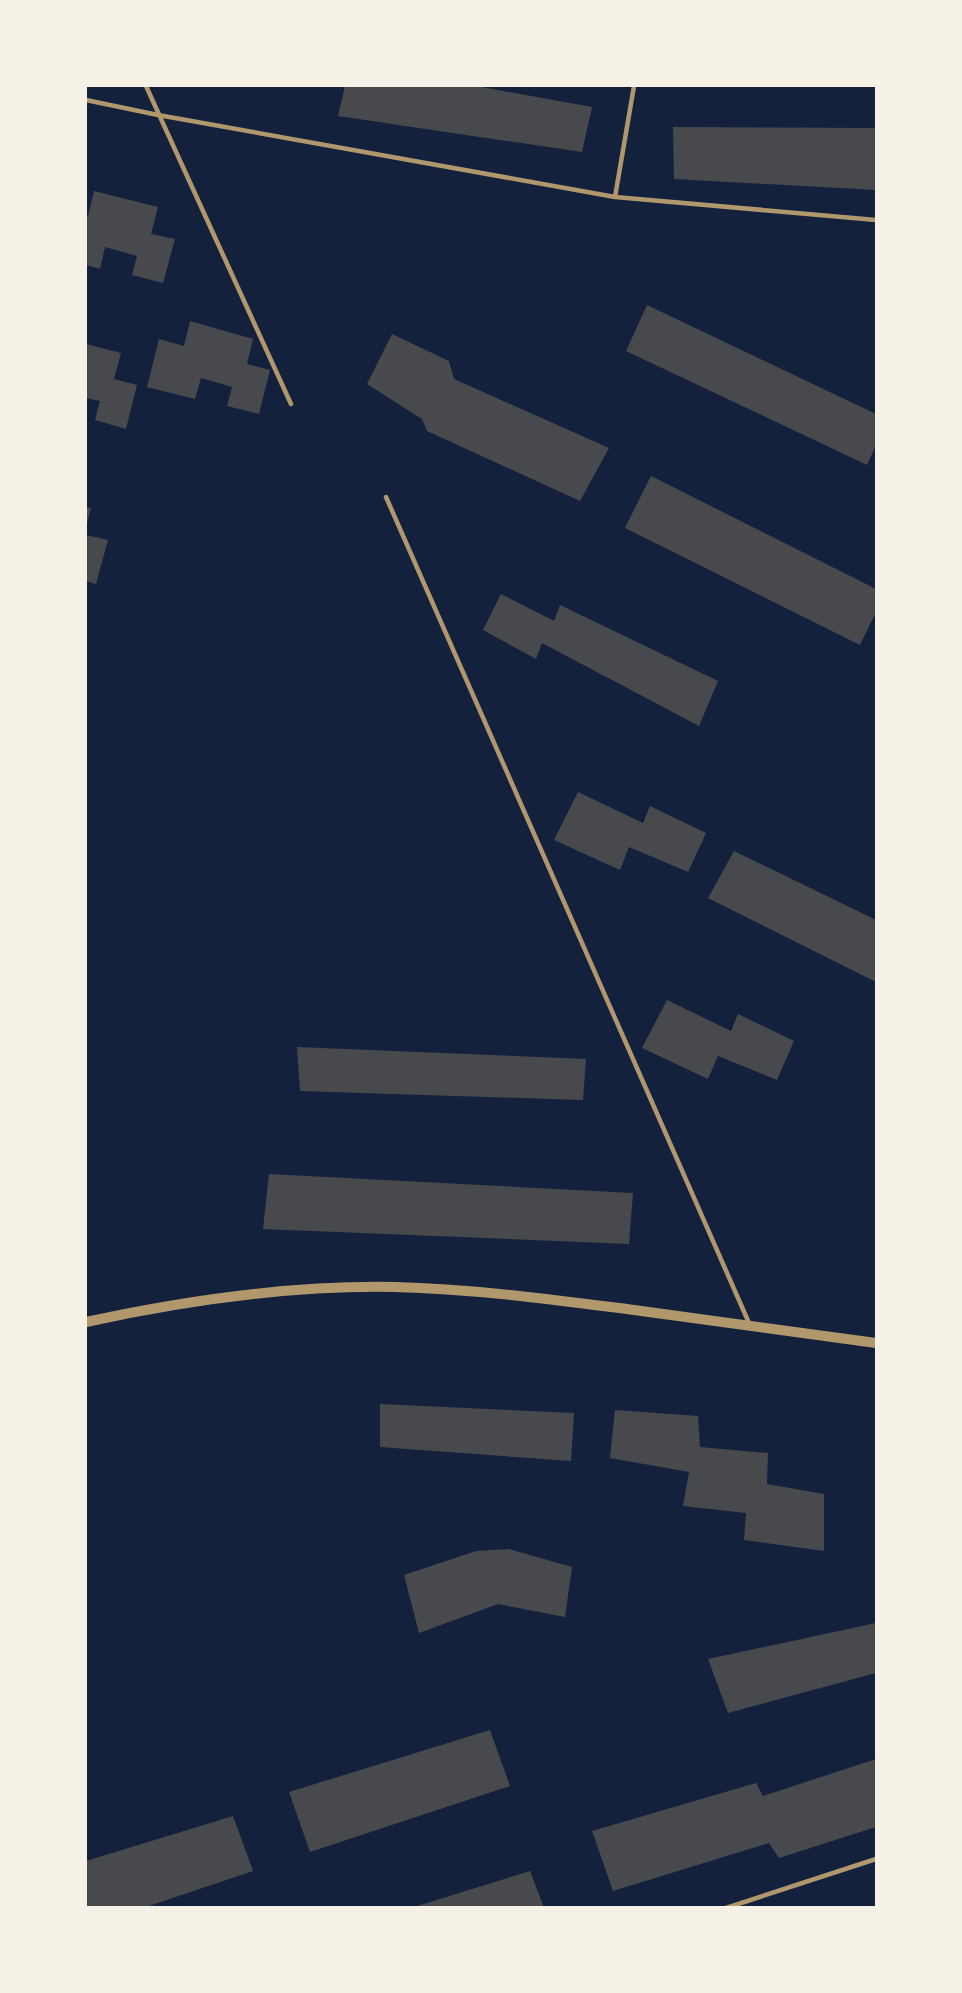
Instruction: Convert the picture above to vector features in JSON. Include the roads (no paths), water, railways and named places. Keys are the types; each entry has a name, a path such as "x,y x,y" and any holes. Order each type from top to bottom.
{"street":[{"path":"86,1322 192,1301 258,1293 328,1288 394,1287 531,1297 876,1343"}],"lane":[{"path":"146,86 291,404"},
{"path":"615,196 634,86"},
{"path":"86,100 158,115 615,196 876,220"},
{"path":"386,497 750,1326"},
{"path":"726,1908 876,1859"}]}
